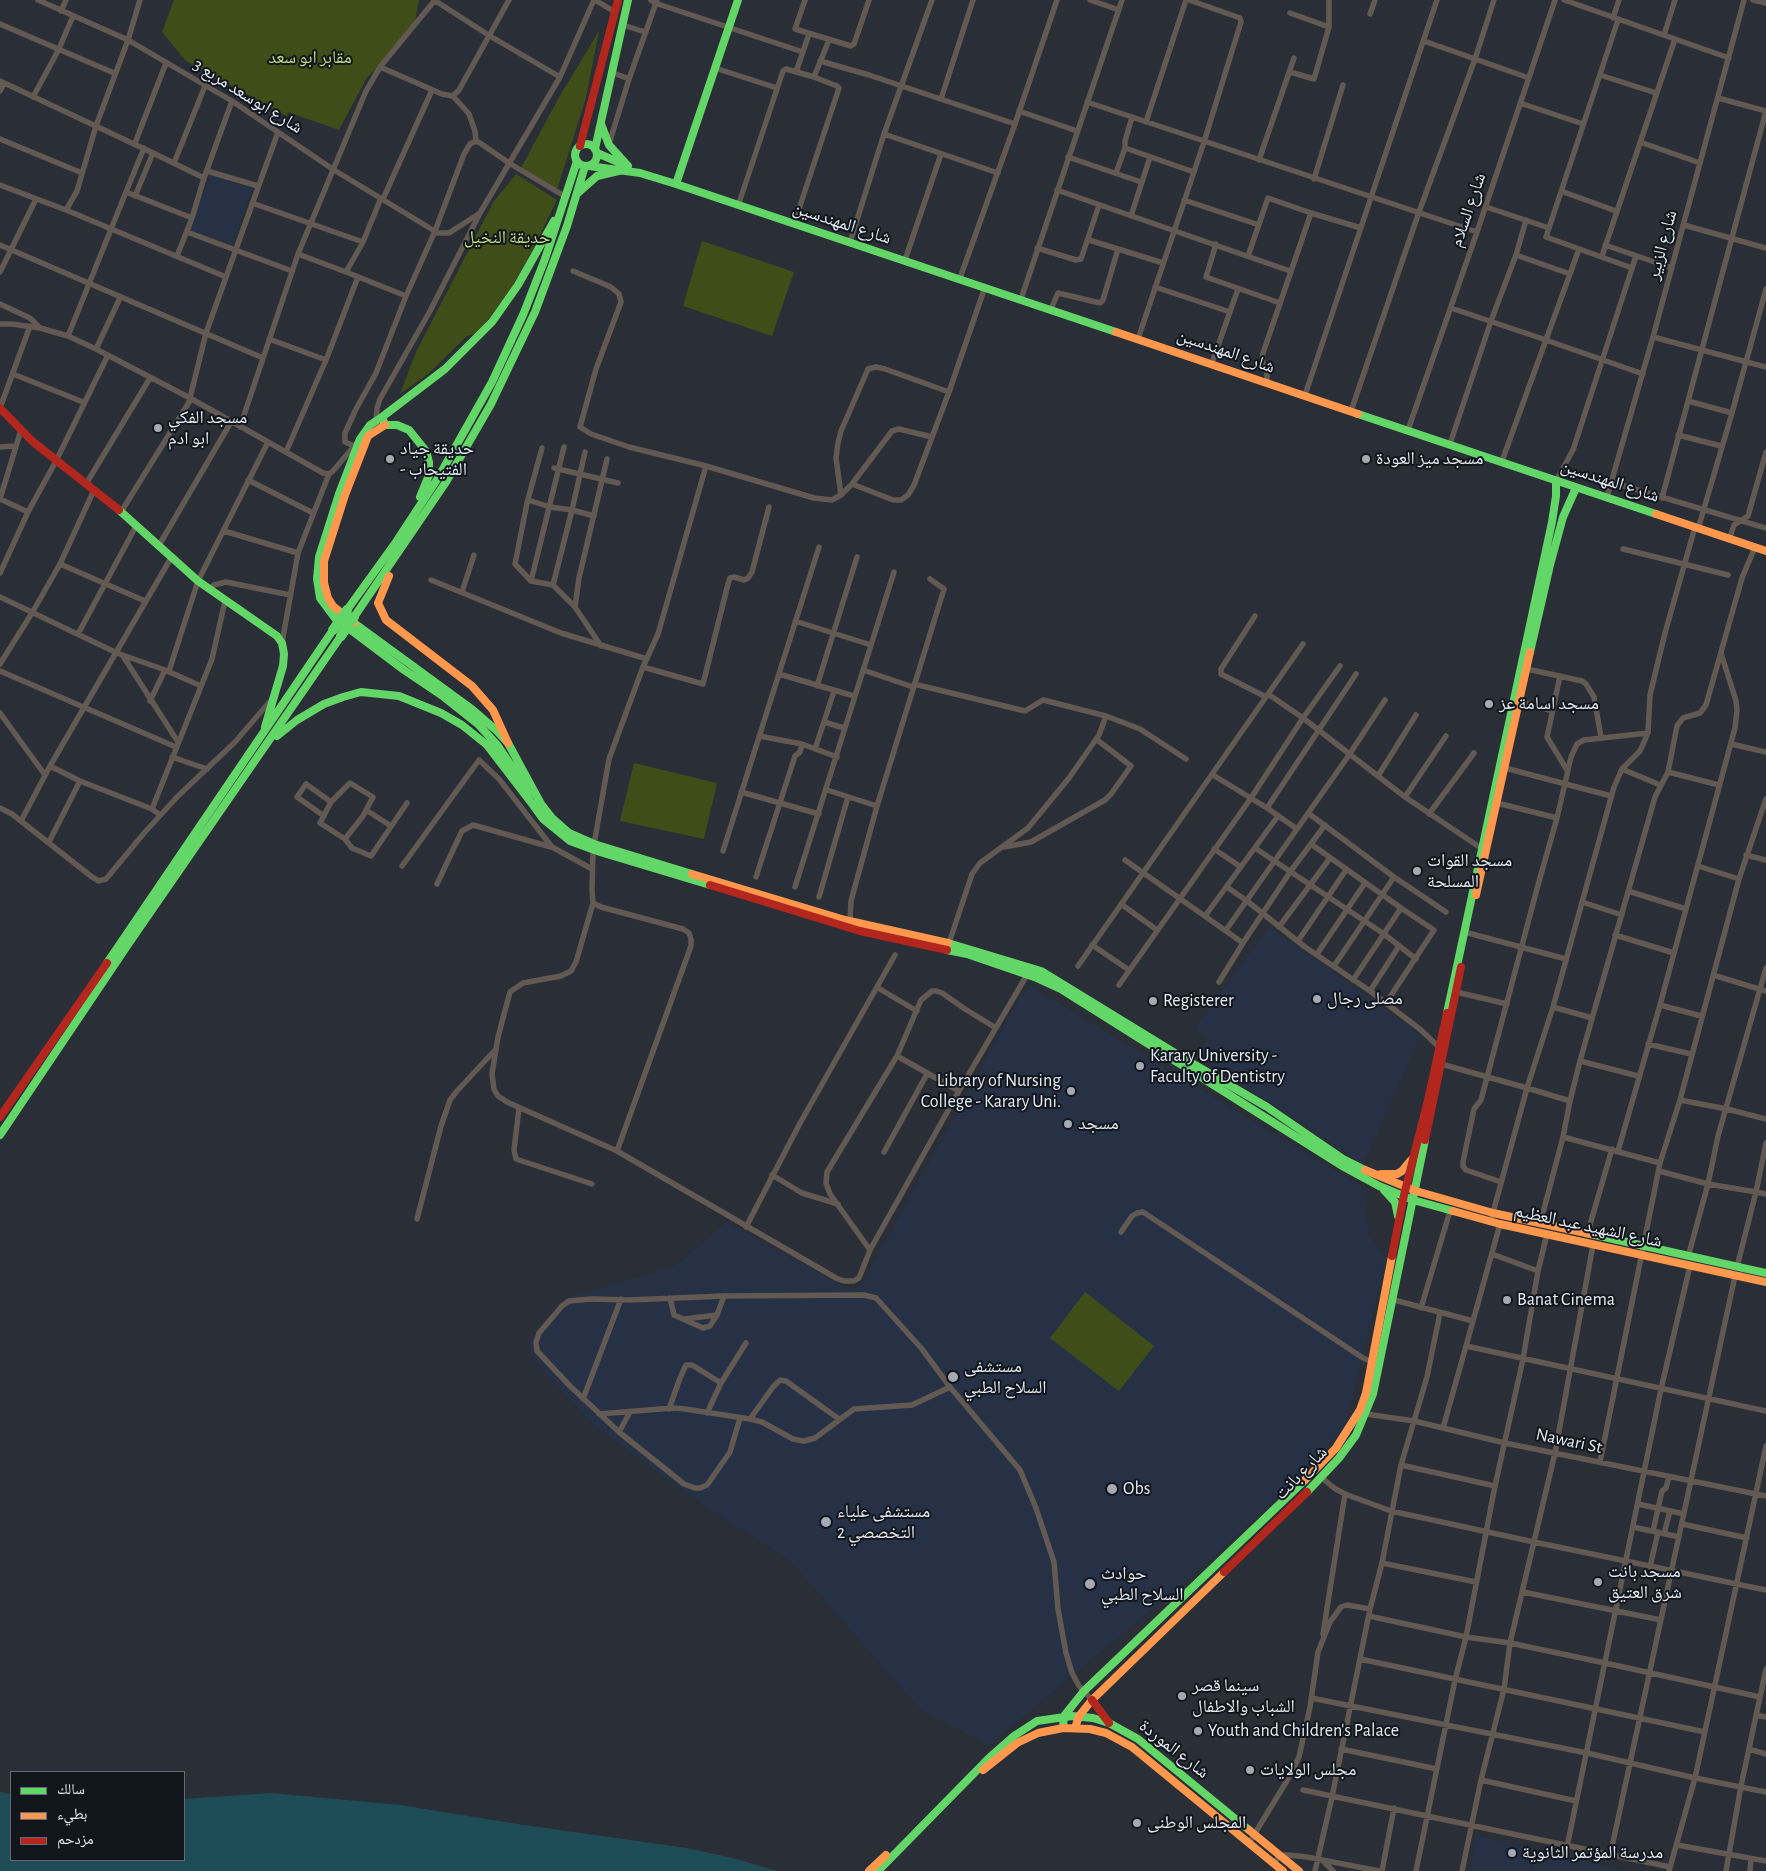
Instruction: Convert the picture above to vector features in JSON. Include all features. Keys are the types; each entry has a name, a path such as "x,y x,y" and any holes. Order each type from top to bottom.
{"main road":[{"path":"0,1135 337,633 407,540 470,443 513,361 554,263 571,196 583,165 576,151 580,146 618,0"},
{"path":"583,165 595,161 600,120 628,0"},
{"path":"676,184 738,0"},
{"path":"600,120 608,145 626,168"},
{"path":"580,146 586,144 626,168"},
{"path":"583,165 626,168"},
{"path":"530,801 516,773 498,746 478,724 335,618 320,598 316,579 319,556 357,443 365,431 381,421 445,369 492,322 518,285 571,196 597,176 626,168"},
{"name":"شارع المهندسين","path":"626,168 960,278 1766,551"},
{"path":"351,614 456,448 492,382 534,288 562,209"},
{"path":"0,408 21,430 56,461 122,512 158,547 198,581 278,636 282,643 284,654 283,666 266,738 207,818 0,1117"},
{"path":"381,421 409,430 422,445 428,457 429,475 409,521"},
{"path":"381,421 368,436 345,495 324,560 324,583 328,598 346,617 473,710 508,743"},
{"path":"1410,1193 1428,1100 1456,992 1484,848 1497,803 1520,701 1520,688 1528,669 1555,504 1556,480"},
{"path":"1439,1198 1422,1184 1417,1160 1441,1064 1441,1048 1539,599 1563,517 1576,488"},
{"path":"407,540 380,595 378,602 381,612 386,620 397,629 472,686 492,710 541,804 568,833 593,847 860,931 1029,970"},
{"path":"266,738 324,704 361,692 399,696 441,712 487,745 543,819 570,841 850,921 949,942 1029,970 1181,1061 1267,1107 1343,1159 1410,1193"},
{"path":"1181,1061 1296,1138 1379,1186 1395,1202 1399,1224"},
{"path":"1372,1173 1397,1174 1417,1160"},
{"path":"1379,1186 1410,1193"},
{"name":"شارع الشهيد عبد العظيم","path":"1410,1193 1450,1210 1494,1219 1593,1245 1642,1251"},
{"name":"شارع الشهيد عبد العظيم","path":"1410,1193 1439,1198 1494,1219 1540,1224 1642,1251 1736,1271 1766,1282"},
{"name":"شارع بانت","path":"1079,1716 1092,1700 1320,1478 1339,1458 1356,1435 1373,1394 1376,1363 1399,1224 1410,1193"},
{"name":"شارع بانت","path":"1064,1716 1084,1690 1260,1525 1336,1448 1360,1410 1376,1363 1394,1300 1410,1193"},
{"name":"شارع الشهيد عبد العظيم","path":"1736,1271 1766,1273"},
{"path":"1092,1700 1109,1723"},
{"path":"1063,1728 1064,1716"},
{"name":"شارع الموردة","path":"878,1871 989,1758 1025,1727 1046,1719 1064,1716 1079,1716 1109,1723 1138,1739 1277,1860 1299,1871"},
{"path":"1075,1728 1079,1716"},
{"name":"شارع الموردة","path":"967,1782 1017,1743 1028,1737 1063,1728 1090,1729 1106,1733 1132,1747 1252,1839"},
{"name":"شارع الموردة","path":"869,1871 887,1854 902,1847"},
{"name":"شارع الموردة","path":"887,1871 895,1863 902,1847"},
{"name":"شارع الموردة","path":"1277,1860 1283,1871"}],"street":[{"name":"شارع ابوسعد مربع 3","path":"38,0 128,40 232,102 334,170 435,231"},
{"path":"61,11 66,0"},
{"path":"66,210 77,192 96,126 114,73 128,40 140,0"},
{"path":"240,427 298,254 366,91 380,67 435,0 490,36 560,77"},
{"path":"453,96 459,90 509,0"},
{"path":"381,421 377,408 380,399 414,340 480,214 560,77 595,0 615,12"},
{"path":"805,0 795,29 850,46 854,44 869,0"},
{"path":"850,242 884,134 932,0"},
{"path":"941,98 974,0"},
{"path":"960,278 1057,0"},
{"path":"1090,0 1119,10"},
{"path":"1021,299 1122,0"},
{"path":"1138,339 1204,142 1242,20 1188,0 1146,122"},
{"path":"1290,72 1314,79 1329,27 1329,0"},
{"path":"1370,14 1375,0"},
{"path":"1305,395 1437,0"},
{"path":"1351,411 1494,0"},
{"name":"شارع السلام","path":"1408,430 1486,207 1555,0"},
{"path":"1564,0 1730,58"},
{"path":"1619,0 1616,19 1600,75 1546,237 1632,268"},
{"path":"1664,35 1675,0"},
{"name":"شارع الزبير","path":"1607,497 1643,374 1730,58 1744,0"},
{"path":"1754,0 1766,3"},
{"path":"608,145 646,32 654,1 803,52"},
{"path":"1290,14 1329,27"},
{"path":"33,97 59,49 72,16"},
{"path":"0,24 114,73"},
{"path":"622,25 646,32"},
{"path":"796,72 809,34"},
{"path":"1602,256 1674,39"},
{"path":"814,78 829,40"},
{"path":"1424,41 1529,78"},
{"path":"1259,160 1294,58"},
{"path":"820,61 941,98 1015,124"},
{"path":"135,143 166,63"},
{"path":"380,67 432,90 453,96 469,114 476,131 476,141"},
{"path":"715,68 777,88"},
{"path":"738,206 784,69 796,72 839,88 794,224"},
{"path":"612,72 629,79"},
{"path":"1600,75 1656,93"},
{"path":"0,91 2,82 135,143 204,178"},
{"path":"1314,179 1343,84"},
{"path":"174,164 205,86"},
{"path":"346,272 363,242 432,90"},
{"path":"1662,498 1766,111 1718,98"},
{"path":"178,256 232,102"},
{"path":"1087,102 1477,232"},
{"path":"1520,103 1583,124"},
{"path":"1019,111 1077,130"},
{"path":"1116,173 1125,148 1125,141 1132,118"},
{"path":"122,512 190,398 206,333 278,132"},
{"path":"884,134 998,173"},
{"path":"0,138 82,173"},
{"path":"476,141 494,151 509,163 571,196"},
{"path":"357,443 346,442 345,433 376,373 406,296 435,231 464,154 470,144 476,141"},
{"path":"1640,142 1700,163"},
{"path":"68,336 144,148"},
{"path":"1125,148 1194,172"},
{"path":"135,196 153,153"},
{"path":"905,260 941,154"},
{"path":"1068,157 1141,182"},
{"path":"1132,216 1150,157"},
{"path":"207,170 258,186"},
{"path":"0,185 112,228 226,277"},
{"path":"1057,190 1290,271"},
{"path":"1561,191 1616,210"},
{"path":"126,192 192,218"},
{"path":"1248,256 1268,198 1360,228"},
{"path":"0,272 36,199"},
{"path":"1184,200 1258,225"},
{"path":"252,203 363,242"},
{"path":"1038,248 1076,260 1081,259 1098,205"},
{"path":"1486,207 1549,228"},
{"path":"1267,382 1267,372 1262,360 1290,271 1311,213"},
{"path":"435,231 442,234 450,233 480,214"},
{"path":"1450,444 1491,321 1516,255 1526,220"},
{"path":"1684,224 1766,248"},
{"path":"187,232 292,271"},
{"path":"1088,240 1162,263"},
{"path":"1216,244 1206,277 1280,303"},
{"path":"1606,245 1672,268"},
{"path":"0,246 263,358"},
{"path":"1502,461 1579,248"},
{"path":"1051,309 1058,293 1100,302 1103,300 1118,249"},
{"path":"298,254 406,296"},
{"path":"1516,255 1570,274"},
{"path":"1556,480 1573,450 1636,256"},
{"path":"573,271 611,287 619,294 621,302 596,369 580,427 591,434 629,447 706,466 819,499 832,500 841,495 852,484 892,431 899,429 932,437"},
{"path":"286,452 326,360 358,277"},
{"path":"852,484 893,500 901,500 908,495 914,485 949,392 985,287"},
{"path":"1155,287 1230,312"},
{"path":"1443,1428 1492,1254 1494,1219 1527,1088 1553,1007 1611,796 1622,769 1640,751 1648,733 1650,695 1684,564 1703,510 1732,413 1766,288"},
{"path":"1212,363 1238,289"},
{"path":"96,349 120,298"},
{"path":"0,304 30,318 40,328"},
{"path":"1450,308 1643,374"},
{"path":"1759,314 1766,316"},
{"path":"0,324 30,326 68,336 190,398 323,473 330,474"},
{"path":"0,408 30,326"},
{"path":"1653,337 1766,367"},
{"path":"269,339 326,360"},
{"path":"0,573 28,512 56,461 83,402 108,355"},
{"path":"841,495 836,458 838,443 841,431 868,370 876,367 885,369 949,392"},
{"path":"13,374 83,402"},
{"path":"0,664 60,564 90,487 150,378"},
{"path":"1688,401 1732,413"},
{"path":"158,547 231,422"},
{"path":"21,430 0,499 28,512"},
{"path":"1678,435 1721,446"},
{"path":"150,701 167,671 198,581 268,442"},
{"path":"282,643 298,553 313,513 330,474 357,443"},
{"path":"0,446 15,446"},
{"path":"531,580 550,507 556,468 564,447"},
{"path":"542,448 528,500 515,564 531,580 553,585 575,607 601,646"},
{"path":"553,585 585,452"},
{"path":"1730,540 1734,525 1748,516 1766,452"},
{"path":"575,607 579,578 607,459"},
{"path":"706,466 658,634 643,667 609,759 593,847 594,903 576,962 571,971 561,976 523,983 510,992 496,1049 492,1074 494,1089 502,1099 617,1151 844,1281 854,1281 859,1278 870,1250 1029,970"},
{"path":"556,468 618,483"},
{"path":"248,480 313,513"},
{"path":"1612,482 1739,522 1766,528"},
{"path":"528,500 550,507 594,516"},
{"path":"643,667 702,684 730,578 744,580 752,572 769,506"},
{"path":"78,634 136,526"},
{"path":"224,531 298,553"},
{"path":"723,851 819,547"},
{"path":"1540,1224 1563,1137 1580,1061 1655,797 1668,772 1679,722 1682,718 1700,713 1705,707 1742,578 1755,547"},
{"path":"1623,549 1728,575"},
{"path":"462,592 474,555"},
{"path":"817,686 857,557"},
{"path":"21,821 45,774 120,655 145,601 171,558"},
{"path":"60,564 145,601"},
{"path":"795,887 894,572"},
{"path":"850,921 851,902 877,806 944,589 930,579"},
{"path":"431,580 561,633 647,659"},
{"path":"209,590 214,585 226,582 290,595"},
{"path":"0,596 120,655 167,671 201,686"},
{"path":"152,809 215,648 225,601"},
{"path":"1255,616 1221,669 1221,674 1267,695 1303,718 1405,797 1484,848"},
{"path":"795,621 871,646"},
{"path":"1078,966 1303,644"},
{"path":"1587,1235 1660,1004 1731,744 1737,710 1721,653"},
{"path":"120,655 177,744"},
{"path":"1119,985 1251,798 1303,718 1340,666"},
{"path":"1528,669 1582,681 1590,688 1594,697 1601,737"},
{"path":"863,670 914,686 1025,711 1044,700 1106,716 1140,729 1186,758"},
{"path":"0,671 85,709 177,744"},
{"path":"779,674 854,696"},
{"path":"1267,808 1356,674"},
{"path":"1560,676 1547,737 1567,770"},
{"path":"815,749 834,691"},
{"path":"0,808 49,842 95,880 106,879 160,815 235,742 276,695"},
{"path":"1226,930 1385,700"},
{"path":"1520,701 1552,711"},
{"path":"0,713 45,774"},
{"path":"1378,776 1416,715"},
{"path":"949,942 972,874 980,864 1028,828 1069,778 1096,739 1106,716"},
{"path":"824,722 844,728"},
{"path":"1502,1182 1466,1170 1463,1166 1474,1109 1481,1100 1558,818 1567,770 1577,744 1584,740 1648,733"},
{"path":"759,736 802,744 837,758"},
{"path":"1405,797 1446,736"},
{"path":"1002,848 1031,842 1099,804 1111,794 1131,766 1096,739"},
{"path":"756,877 795,756 800,752 802,744"},
{"path":"1731,744 1766,752"},
{"path":"1429,814 1474,753"},
{"path":"172,757 207,769"},
{"path":"402,866 479,760 499,779 552,848"},
{"path":"50,766 80,781 152,809 160,815"},
{"path":"1505,768 1611,796"},
{"path":"1622,769 1660,785"},
{"path":"1668,772 1719,785"},
{"path":"1213,775 1267,808 1296,829"},
{"path":"49,842 80,781"},
{"path":"345,839 373,797 350,783 331,802 320,822 345,839 352,848 371,856 406,803"},
{"path":"324,816 297,797 306,784 331,802"},
{"path":"827,790 877,806"},
{"path":"741,792 819,814"},
{"path":"819,897 848,797"},
{"path":"1600,1462 1660,1163 1680,1100 1739,879 1766,799"},
{"path":"1497,803 1558,818"},
{"path":"366,810 391,826"},
{"path":"1308,813 1394,878 1446,912"},
{"path":"1205,916 1278,816"},
{"path":"437,884 462,831 473,824 552,848 592,869"},
{"path":"1219,982 1290,872 1325,826"},
{"path":"1311,844 1434,930 1386,1003"},
{"path":"1255,848 1384,934 1416,959"},
{"path":"1214,849 1241,867"},
{"path":"1746,855 1766,860"},
{"path":"1279,927 1330,858"},
{"path":"1125,860 1142,874 1243,943"},
{"path":"1698,866 1739,879"},
{"path":"1298,941 1346,870"},
{"path":"1334,966 1394,878"},
{"path":"1317,954 1365,883"},
{"path":"1227,887 1298,941 1386,1003 1441,1048"},
{"path":"1628,892 1686,908"},
{"path":"1582,902 1622,915"},
{"path":"594,903 602,907 683,929 689,933 691,939 691,946 617,1151"},
{"path":"1121,904 1157,930"},
{"path":"1353,980 1402,908"},
{"path":"1468,933 1566,959"},
{"path":"1615,935 1674,953"},
{"path":"1092,945 1129,970"},
{"path":"1370,991 1399,946"},
{"path":"746,1226 799,1125 895,955"},
{"path":"1567,1846 1689,1261 1718,1136 1763,990 1766,968"},
{"path":"1713,975 1763,990"},
{"path":"878,988 917,1011"},
{"path":"870,1250 830,1194 826,1183 827,1172 897,1056 924,997 936,990 996,1028"},
{"path":"1456,992 1507,1004"},
{"path":"1660,1004 1701,1016"},
{"path":"1553,1007 1592,1018"},
{"path":"1648,1044 1691,1054"},
{"path":"417,1219 441,1126 450,1100 496,1049"},
{"path":"897,1056 959,1092"},
{"path":"1580,1061 1638,1076"},
{"path":"1441,1064 1570,1101"},
{"path":"884,1152 927,1074"},
{"path":"1680,1100 1727,1109 1766,1120"},
{"path":"519,1108 514,1150 516,1159 592,1184"},
{"path":"1563,1137 1660,1163"},
{"path":"1610,1856 1707,1399 1766,1143"},
{"path":"1658,1171 1708,1184 1766,1194"},
{"path":"772,1175 802,1193 838,1204"},
{"path":"1421,1308 1450,1210"},
{"path":"1121,1232 1132,1216 1143,1212 1363,1358 1376,1363"},
{"path":"1416,1871 1523,1359 1538,1271 1547,1234"},
{"path":"1462,1871 1481,1780 1504,1689 1510,1643 1555,1453 1593,1245"},
{"path":"1492,1254 1538,1271"},
{"path":"740,1418 730,1452 706,1485 695,1488 684,1484 619,1432 583,1399 537,1351 537,1337 546,1323 569,1301 724,1296 870,1295 876,1298 922,1349 950,1387 1020,1470 1036,1508 1054,1562 1058,1609 1068,1660 1075,1681 1092,1700"},
{"path":"670,1298 673,1313 706,1328 717,1315 724,1296"},
{"path":"583,1399 620,1300"},
{"path":"1394,1300 1473,1322"},
{"path":"1315,1871 1320,1859 1369,1612 1382,1563 1401,1465 1427,1377 1440,1313"},
{"path":"684,1319 717,1315"},
{"path":"707,1413 721,1383 746,1343"},
{"path":"1466,1346 1766,1411"},
{"path":"669,1409 686,1365 692,1366 721,1383"},
{"path":"750,1419 780,1380 786,1381 839,1419"},
{"path":"599,1414 669,1409 707,1413 762,1422 793,1439 804,1442 815,1438 854,1409 912,1405 950,1387"},
{"path":"619,1432 630,1412"},
{"name":"Nawari St","path":"1366,1414 1414,1421 1505,1443 1766,1496"},
{"path":"1304,1790 1428,1815 1670,1869 1695,1778 1766,1446"},
{"path":"1401,1465 1495,1486"},
{"path":"1659,1533 1658,1508 1662,1492 1666,1488 1669,1477"},
{"path":"1320,1478 1346,1494 1391,1511 1766,1590"},
{"path":"1252,1839 1288,1779 1298,1757 1311,1698 1346,1494"},
{"path":"1638,1504 1684,1514"},
{"path":"1650,1566 1659,1533 1670,1511"},
{"path":"1682,1524 1747,1538"},
{"path":"1633,1527 1679,1537"},
{"path":"1382,1563 1476,1582"},
{"path":"1523,1592 1661,1620"},
{"path":"1321,1643 1330,1622 1341,1607 1352,1605 1369,1612 1466,1636 1510,1643 1760,1697"},
{"path":"1360,1659 1705,1732"},
{"path":"1726,1871 1741,1786 1766,1669"},
{"path":"1311,1698 1587,1753 1766,1792"},
{"path":"1756,1715 1766,1717"},
{"path":"1341,1749 1437,1769"},
{"path":"1749,1749 1766,1754"},
{"path":"1481,1780 1576,1801"},
{"path":"1277,1860 1320,1859 1380,1871 1394,1808"},
{"path":"1677,1846 1766,1862"},
{"path":"1320,1859 1333,1871"},
{"path":"1750,1871 1752,1859"},
{"path":"1647,1871 1648,1864"}],"shaded area":[{"path":"211,174 252,189 233,245 189,230"},
{"path":"1269,927 1421,1035 1363,1164 1197,1055 1208,1038 1195,1029"},
{"name":"مستشفى السلاح الطبي","path":"1032,987 1365,1189 1368,1232 1386,1258 1346,1423 1320,1459 1193,1575 989,1745 921,1710 790,1561 683,1491 595,1426 533,1360 529,1341 564,1299 676,1266 726,1222 848,1289 856,1289 863,1282 1020,998"},
{"path":"0,1792 10,1794 10,1861 185,1861 185,1799 271,1793 400,1805 687,1848 733,1858 777,1871 0,1871"},
{"name":"مدرسة المؤتمر الثانوية","path":"1476,1835 1626,1871 1470,1871"}],"green space":[{"name":"مقابر ابو سعد","path":"174,0 419,0 414,26 366,79 339,130 288,112 287,116 186,61 162,32"},
{"name":"حديقة النخيل","path":"599,31 586,98 557,190 521,168 558,99"},
{"name":"حديقة النخيل","path":"516,174 557,200 535,245 512,287 478,333 467,336 428,374 400,394 416,352 494,201"},
{"path":"702,241 794,272 772,336 683,306"},
{"path":"634,763 717,783 704,839 620,821"},
{"path":"1085,1292 1154,1346 1119,1391 1050,1338"}],"traffic: fast":[{"path":"595,149 628,0"},
{"path":"676,184 738,0"},
{"path":"601,124 609,145 628,166"},
{"path":"586,144 594,147 597,155 594,163 586,166 578,163 575,155 578,147 586,144"},
{"path":"597,153 625,165"},
{"path":"347,610 396,542 438,478 492,382 523,315 545,259 577,161"},
{"path":"354,617 446,482 491,404 535,312 567,226 585,166"},
{"path":"589,166 640,173 676,184 1116,332"},
{"path":"579,192 597,176 623,170"},
{"path":"420,497 429,475 429,462 426,451 409,430 397,425 385,425 382,417 445,369 492,322 518,285 554,221"},
{"path":"1358,414 1656,514"},
{"path":"382,417 370,425 360,439 339,494 319,557 317,579 320,598 335,618 478,724 498,746 516,773 530,801 543,819 570,841 710,885"},
{"path":"1447,1013 1552,522 1556,481"},
{"path":"1530,652 1563,517 1576,488"},
{"path":"119,510 198,581 277,636 282,643 284,654 283,666 265,727"},
{"path":"333,630 347,610"},
{"path":"341,636 354,617"},
{"path":"354,623 473,710 497,731 508,743 541,804 552,818 569,833 594,844 692,874"},
{"path":"107,963 333,630"},
{"path":"0,1135 127,946 341,636"},
{"path":"277,736 297,720 324,704 343,697 361,692 399,696 441,713 462,725 487,745 530,801"},
{"path":"948,943 1041,971 1267,1107 1343,1159 1365,1170"},
{"path":"947,950 967,954 1037,978 1061,989 1344,1167 1379,1186 1413,1200 1453,1211"},
{"path":"1307,1492 1339,1458 1356,1435 1373,1394 1425,1140"},
{"path":"1384,1190 1395,1202 1398,1216"},
{"path":"1595,1235 1766,1273"},
{"path":"1063,1728 1064,1716 1084,1691 1305,1480"},
{"path":"878,1871 989,1758 1014,1736 1037,1721 1072,1716 1093,1718 1109,1723 1138,1739 1249,1830"}],"traffic: slow":[{"path":"1116,332 1358,414"},
{"path":"354,623 333,606 328,598 324,583 324,561 345,495 368,436 385,425"},
{"path":"1656,514 1766,551"},
{"path":"389,576 378,603 386,620 472,686 493,710 508,743"},
{"path":"1476,895 1530,652"},
{"path":"692,874 845,920 948,943"},
{"path":"1381,1174 1397,1174 1411,1160"},
{"path":"1365,1170 1416,1191 1493,1213 1595,1235"},
{"path":"1453,1211 1500,1224 1766,1282"},
{"path":"1305,1480 1336,1448 1360,1410 1366,1393 1392,1256"},
{"path":"1075,1728 1079,1716 1092,1700 1224,1572"},
{"path":"983,1770 1017,1743 1038,1733 1063,1728 1090,1729 1106,1733 1132,1747 1283,1871"},
{"path":"1249,1830 1299,1871"},
{"path":"869,1871 886,1855"}],"traffic: jam":[{"path":"580,146 618,0"},
{"path":"0,408 32,441 119,510"},
{"path":"710,885 860,931 947,950"},
{"path":"0,1117 107,963"},
{"path":"1425,1140 1461,967"},
{"path":"1392,1256 1404,1195 1428,1100 1447,1013"},
{"path":"1224,1572 1307,1492"},
{"path":"1092,1700 1109,1723"}],"place":[{"name":"مسجد الفكي ابو ادم","path":"158,428"},
{"name":"حديقة جياد - الفتيحاب","path":"390,459"},
{"name":"مسجد ميز العودة","path":"1366,459"},
{"name":"مسجد اسامة عز","path":"1489,704"},
{"name":"مسجد القوات المسلحة","path":"1417,871"},
{"name":"مصلى رجال","path":"1317,999"},
{"name":"Registerer","path":"1153,1001"},
{"name":"Karary University - Faculty of Dentistry","path":"1140,1066"},
{"name":"Library of Nursing College - Karary Uni.","path":"1071,1091"},
{"name":"مسجد","path":"1068,1124"},
{"name":"Banat Cinema","path":"1507,1300"},
{"name":"مستشفى السلاح الطبي","path":"953,1377"},
{"name":"Obs","path":"1112,1489"},
{"name":"مستشفى علياء التخصصي 2","path":"826,1522"},
{"name":"مسجد بانت شرق العتيق","path":"1598,1582"},
{"name":"حوادث السلاح الطبي","path":"1090,1584"},
{"name":"سينما قصر الشباب والاطفال","path":"1182,1696"},
{"name":"Youth and Children's Palace","path":"1198,1731"},
{"name":"مجلس الولايات","path":"1250,1770"},
{"name":"المجلس الوطنى","path":"1137,1823"},
{"name":"مدرسة المؤتمر الثانوية","path":"1512,1853"}]}
